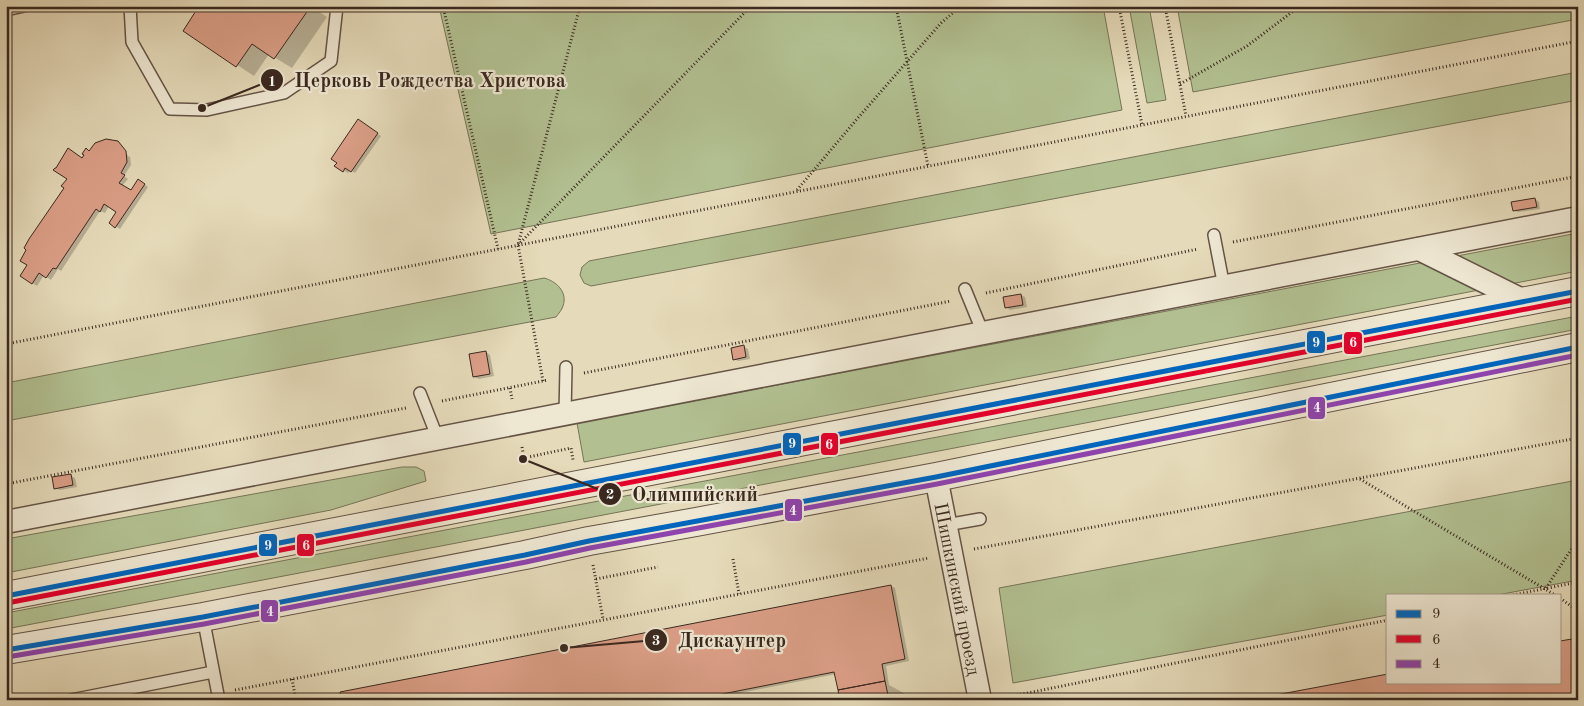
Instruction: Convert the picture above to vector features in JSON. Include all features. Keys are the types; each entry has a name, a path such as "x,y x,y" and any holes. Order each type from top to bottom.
{"street":[{"path":"6,522 1578,218"},
{"path":"1419,249 1524,301"},
{"path":"6,596 1578,291"},
{"path":"6,650 203,617 525,556 588,541 936,477 1578,347"},
{"name":"Шишкинский проезд","path":"936,477 945,538 991,699"}],"lane":[{"path":"6,10 24,6"},
{"path":"130,6 132,42 170,109 207,110 284,93 331,61 337,6"},
{"path":"1215,240 1224,287"},
{"path":"967,293 983,333"},
{"path":"565,414 566,372"},
{"path":"422,399 438,439"},
{"path":"945,538 980,519"},
{"path":"203,617 218,696"},
{"path":"72,700 213,672"}],"path":[{"path":"442,6 498,249"},
{"path":"543,381 518,245 580,6"},
{"path":"518,245 751,6"},
{"path":"896,6 928,166"},
{"path":"796,192 941,23 961,6"},
{"path":"1119,6 1142,125"},
{"path":"1166,6 1186,116"},
{"path":"1180,84 1247,46 1300,6"},
{"path":"6,344 1578,41"},
{"path":"6,484 422,399 543,381 566,372 967,293 1215,240 1578,176"},
{"path":"183,700 218,696 292,679 739,594 945,538 1359,478 1578,438"},
{"path":"571,448 574,463"},
{"path":"1359,478 1554,594"},
{"path":"1546,588 1578,539"},
{"path":"592,558 603,619"},
{"path":"732,559 739,594"},
{"path":"596,579 658,567"},
{"path":"1518,594 1578,582"},
{"path":"1562,599 1578,611"},
{"path":"991,699 1386,620"},
{"path":"292,679 296,700"}],"green space":[{"path":"439,6 1103,6 1122,110 491,234"},
{"path":"1129,6 1149,6 1166,100 1147,103"},
{"path":"1177,6 1578,6 1578,19 1193,92"},
{"path":"1578,72 1578,100 591,286 584,283 580,275 582,267 589,261"},
{"path":"1578,233 1578,271 584,462 577,423"},
{"path":"544,278 557,284 564,296 562,307 556,317 6,421 6,383"},
{"path":"1578,316 1578,329 6,629 6,613"},
{"path":"402,467 416,467 424,471 426,481 331,510 6,573 6,539"},
{"path":"1578,480 1578,580 1502,594 1386,594 1386,615 1013,683 999,588"}],"building":[{"path":"199,6 311,6 274,59 252,44 236,67 183,31"},
{"path":"358,119 378,133 351,172 345,168 343,172 334,166 337,163 331,159"},
{"path":"106,139 118,141 126,151 127,162 121,173 125,175 119,183 131,190 138,179 145,184 115,228 109,223 116,212 104,204 100,212 96,209 56,269 53,268 46,278 39,273 32,284 20,276 27,265 20,261 29,239 64,188 61,186 67,179 53,170 68,148 82,158 86,148 89,151 95,143"},
{"path":"1535,198 1537,207 1513,211 1511,202"},
{"path":"1021,294 1023,305 1005,308 1003,297"},
{"path":"744,345 746,357 733,360 731,348"},
{"path":"486,351 490,374 473,377 469,354"},
{"path":"71,474 73,485 54,489 52,477"},
{"path":"891,585 905,659 882,664 885,681 838,690 834,672 692,700 341,700 340,692"},
{"path":"1578,638 1578,695 1555,700 1249,700 1386,674 1386,684 1562,684 1562,641"},
{"path":"885,681 889,700 840,700 838,690"}],"transit line":[{"name":"9","path":"6,596 1578,291"},
{"name":"6","path":"7,603 1578,299"},
{"name":"9","path":"6,650 203,617 589,541 936,477 1578,347"},
{"name":"4","path":"7,657 204,624 590,548 937,484 1578,355"}],"place":[{"name":"Церковь Рождества Христова","path":"202,108"},
{"name":"Олимпийский","path":"523,459"},
{"name":"Дискаунтер","path":"564,648"}]}
